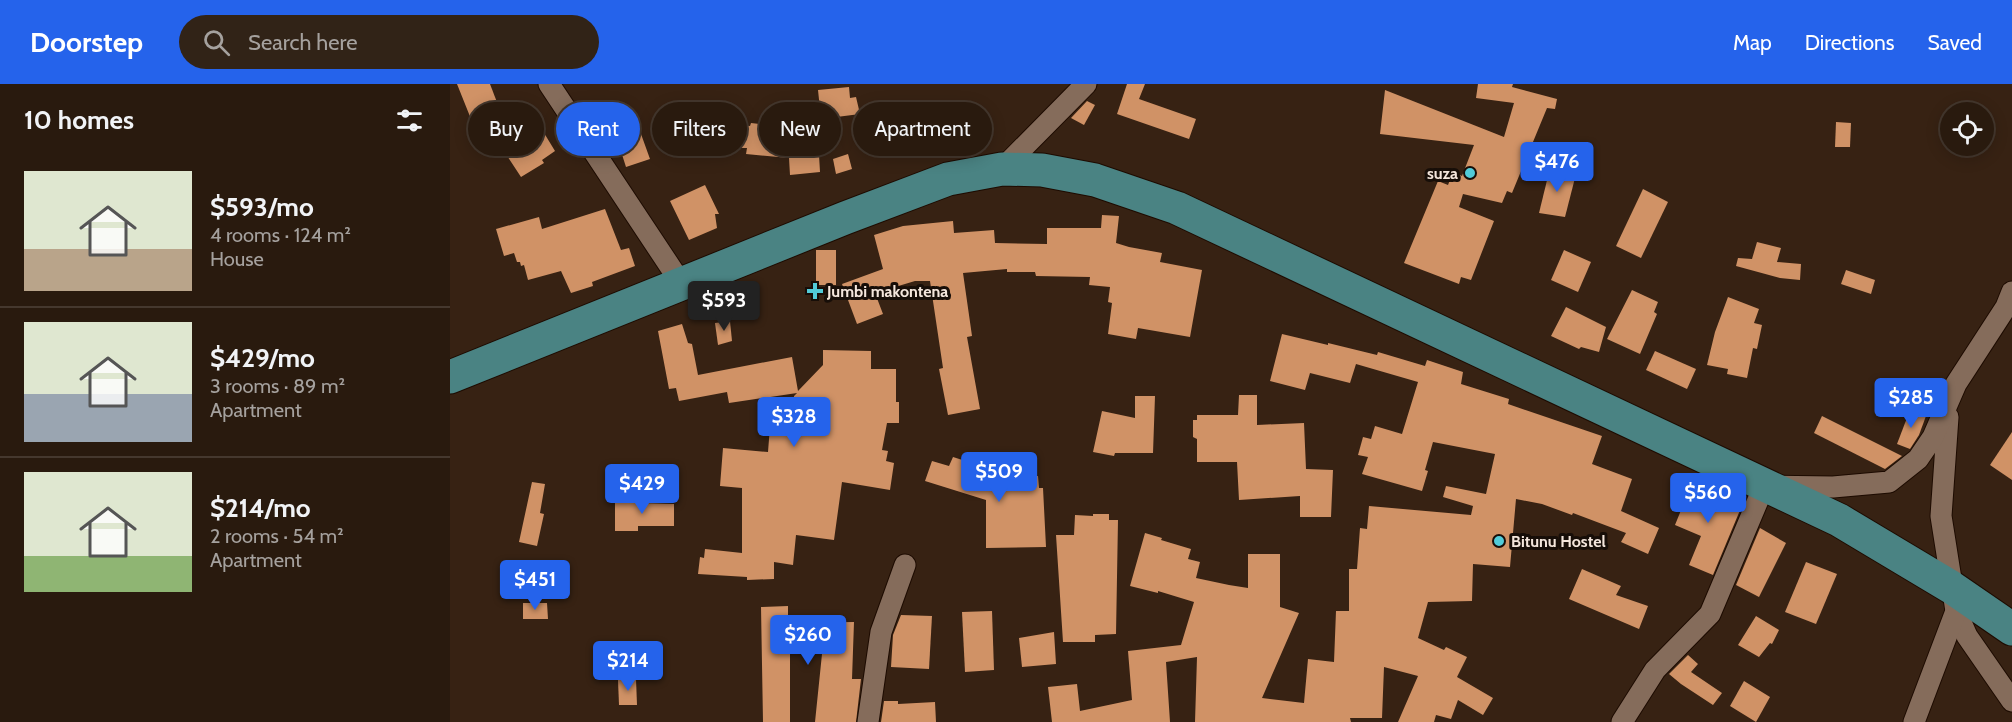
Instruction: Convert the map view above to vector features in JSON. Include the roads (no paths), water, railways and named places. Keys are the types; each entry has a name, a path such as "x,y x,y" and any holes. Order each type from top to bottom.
{"main road":[{"path":"450,377 681,283 948,179 1002,169 1042,170 1095,180 1177,208 1839,520 1954,599 2012,629"}],"street":[{"path":"549,84 681,283"},
{"path":"1002,169 1086,84"},
{"path":"1622,722 1654,670 1710,614 1764,486 1833,487 1889,482 1918,459 1933,437 1956,384 2006,307 2012,292"},
{"path":"1956,384 1947,419 1941,516 1954,599 1967,636 2012,701"},
{"path":"868,722 881,632 904,565"},
{"path":"1914,722 1954,599"}],"place":[{"name":"suza","path":"1470,173"},
{"name":"Jumbi makontena","path":"815,291"},
{"name":"Bitunu Hostel","path":"1499,541"}]}
